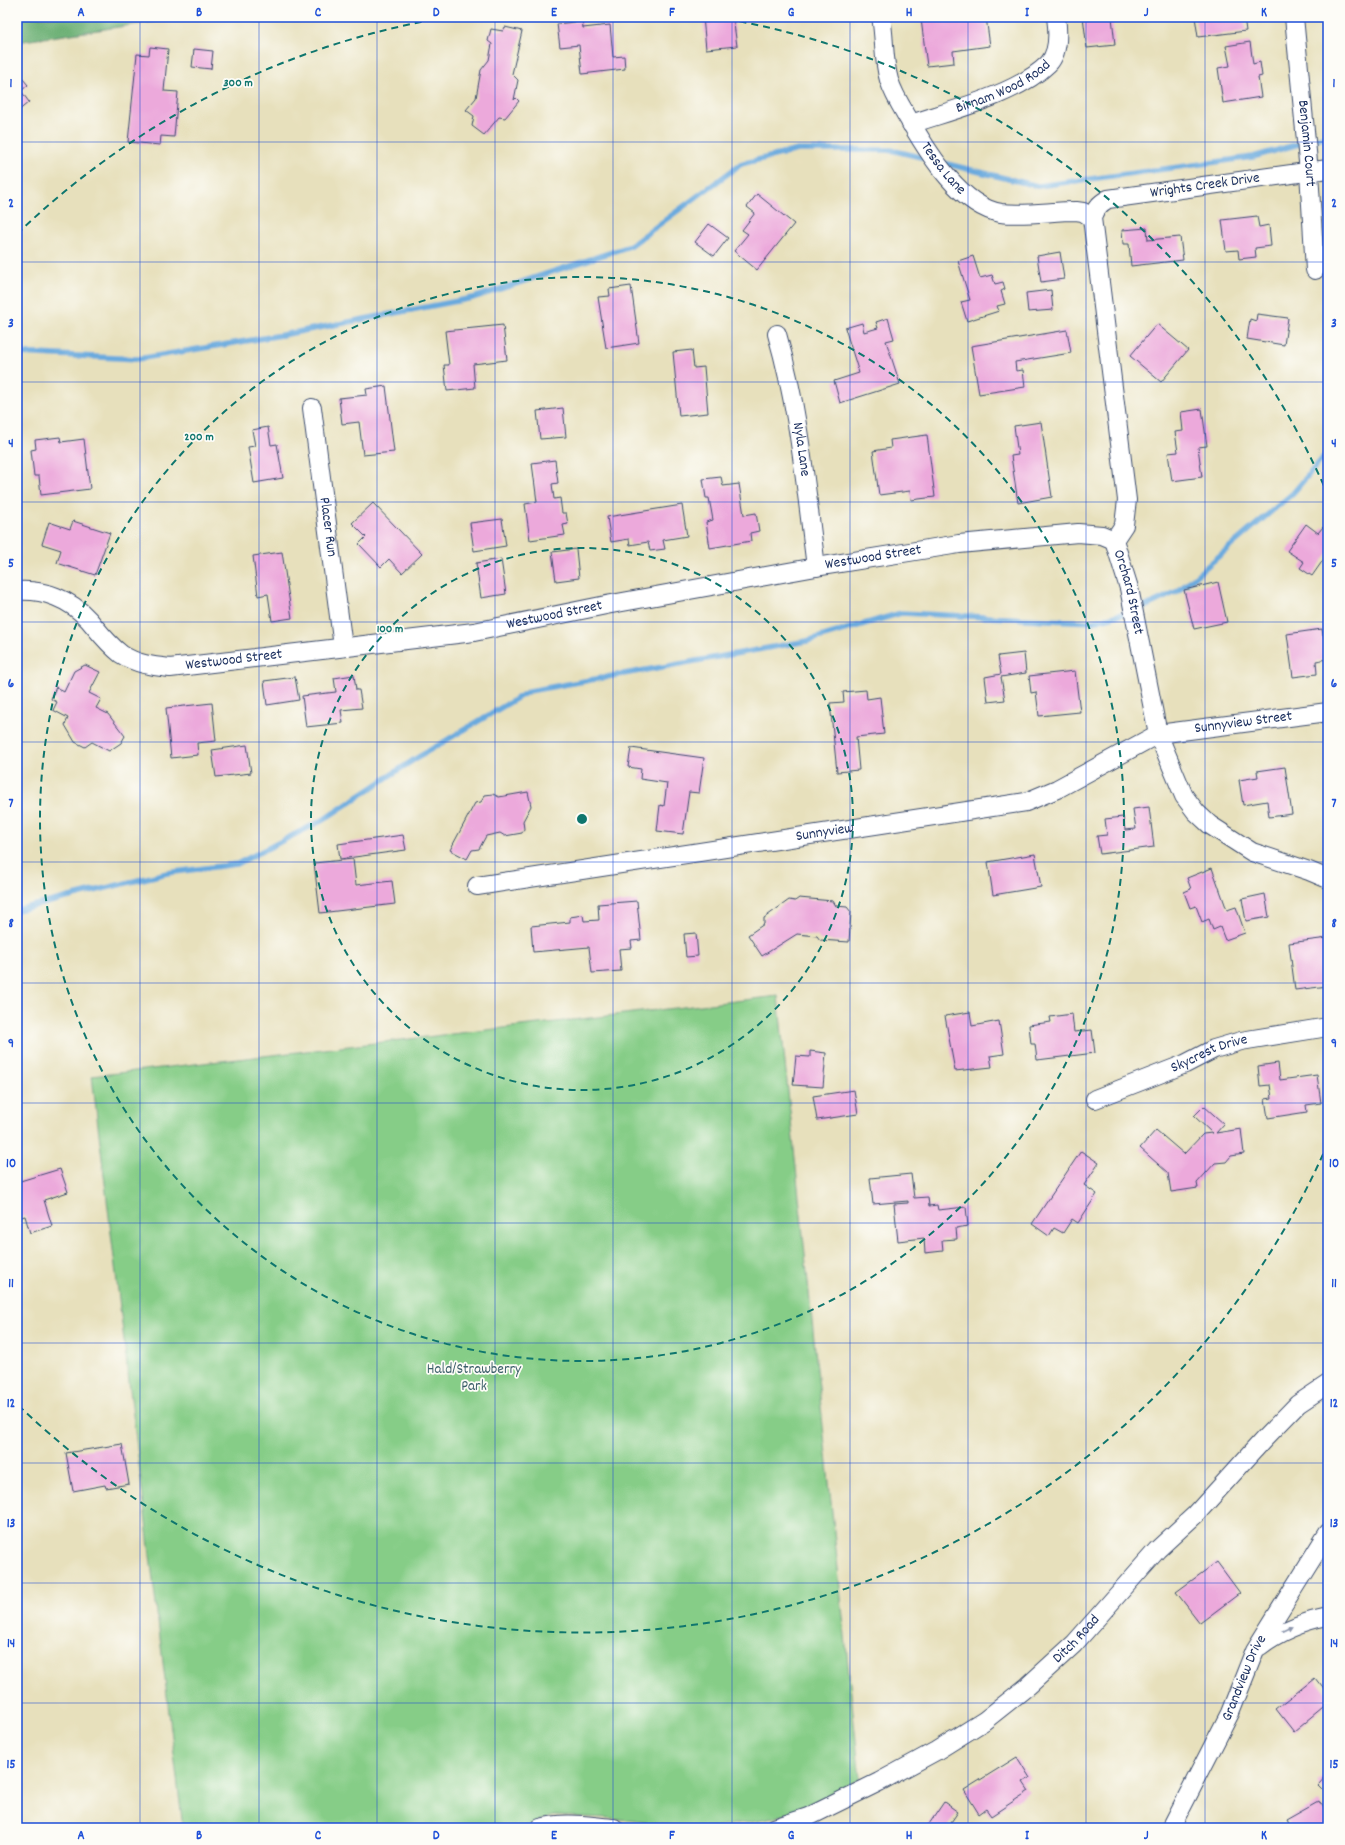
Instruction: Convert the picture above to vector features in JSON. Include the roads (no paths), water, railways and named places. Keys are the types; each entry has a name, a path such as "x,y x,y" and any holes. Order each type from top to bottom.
{"street":[{"name":"Tessa Lane","path":"881,17 889,79 896,98 929,153 944,173 972,199 988,209 1001,213 1076,211 1083,212 1092,218"},
{"name":"Birnam Wood Road","path":"911,124 1016,88 1048,64 1053,56 1057,40 1056,17"},
{"name":"Benjamin Court","path":"1294,17 1309,172 1316,270"},
{"name":"Wrights Creek Drive","path":"1092,218 1100,203 1108,199 1328,169"},
{"name":"Orchard Street","path":"1092,218 1127,500 1124,525 1114,540 1129,588 1158,734 1184,796 1196,812 1210,825 1252,852 1328,879"},
{"name":"Nyla Lane","path":"777,334 786,365 796,414 816,567"},
{"name":"Placer Run","path":"312,408 343,647"},
{"name":"Westwood Street","path":"17,591 32,590 54,594 87,618 105,640 121,654 144,665 170,668 198,666 474,632 606,605 816,567 959,544 1089,532 1114,540"},
{"name":"Sunnyview Street","path":"1158,734 1328,712"},
{"name":"Sunnyview","path":"477,886 1026,802 1057,789 1158,734"},
{"name":"Skycrest Drive","path":"1095,1099 1185,1064 1214,1049 1241,1041 1328,1027"},
{"name":"Ditch Road","path":"774,1828 808,1817 936,1751 984,1721 1028,1686 1074,1644 1157,1550 1196,1514 1298,1404 1328,1384"},
{"name":"Grandview Drive","path":"1171,1828 1230,1714 1255,1650 1328,1534"},
{"path":"1255,1650 1272,1636 1289,1627 1328,1617"},
{"path":"540,1828 552,1825 568,1824 614,1828"}],"waterway":[{"path":"943,163 1038,186 1253,157 1323,137 1328,134"},
{"path":"17,353 138,359 282,335 473,298 630,246 741,164 798,150 891,150 929,159"},
{"path":"17,910 167,873 237,864 323,820 415,759 529,691 807,641 901,613 1092,622 1138,610 1178,591 1293,493 1328,452"}],"park label":[{"name":"Hald/Strawberry Park","path":"474,1378"}]}
